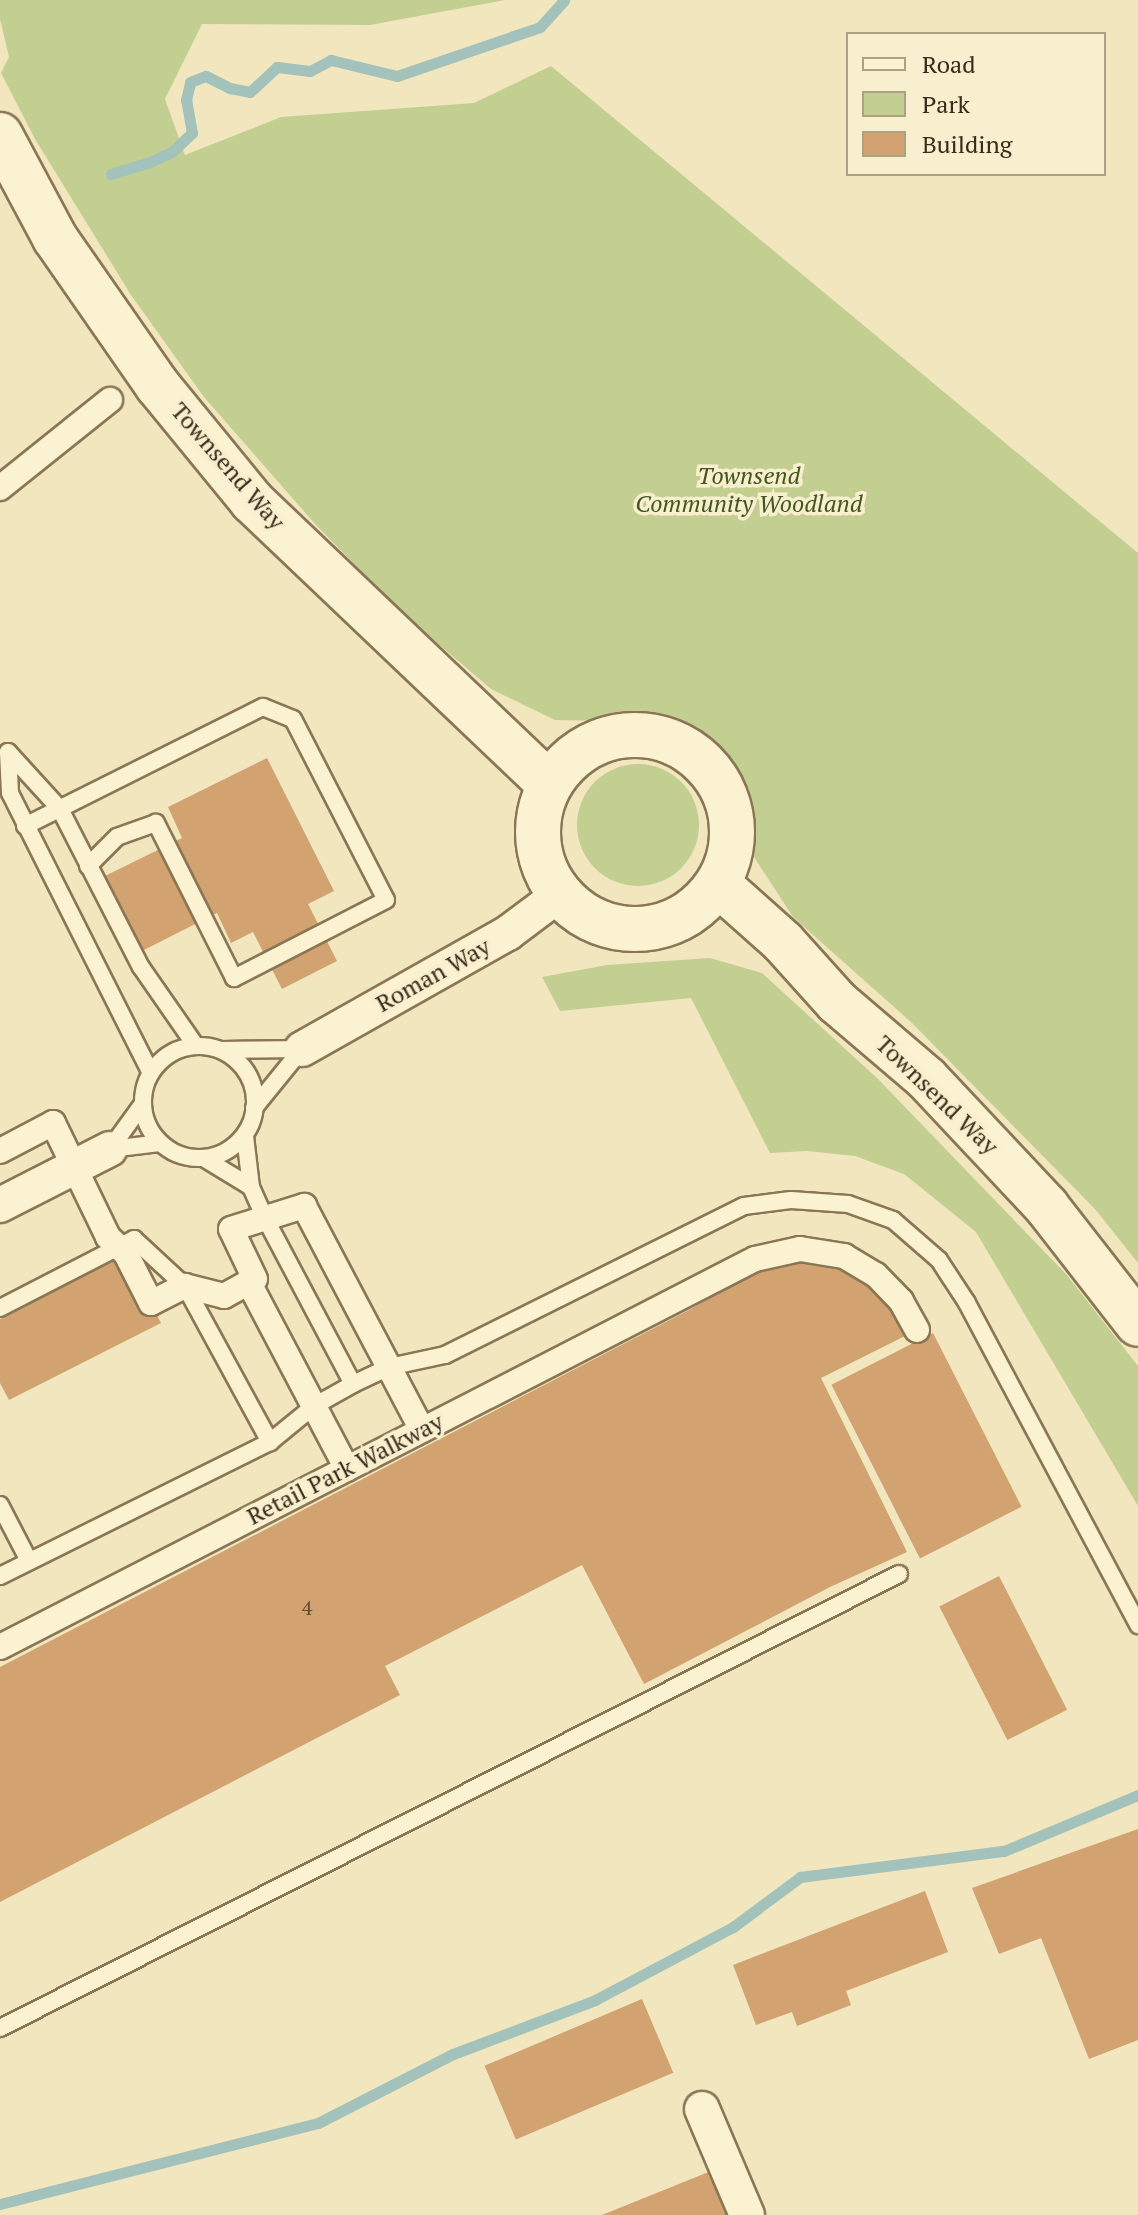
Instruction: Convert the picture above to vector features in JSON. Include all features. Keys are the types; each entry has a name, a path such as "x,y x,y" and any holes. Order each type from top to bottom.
{"main road":[{"name":"Townsend Way","path":"0,135 55,238 158,386 252,501 549,784"},
{"path":"634,734 677,743 699,757 722,786 732,819 732,846 718,884 697,907 679,920 647,929 600,924 560,894 547,876 537,836 549,784 585,747 617,735 634,734"},
{"name":"Townsend Way","path":"718,884 783,942 837,1002 927,1079 1047,1207 1138,1324"}],"street":[{"path":"0,488 110,400"},
{"name":"Roman Way","path":"302,1049 508,933 560,894"},
{"path":"0,1151 53,1123 108,1237 119,1247 151,1303 185,1286 224,1296 249,1283 255,1279 231,1229 264,1216 304,1206 422,1430"},
{"path":"0,1205 110,1149"},
{"name":"Retail Park Walkway","path":"0,1647 765,1255 800,1249 844,1256 876,1275 901,1301 917,1330"},
{"path":"249,1283 347,1469"},
{"path":"702,2109 747,2215"}],"lane":[{"path":"25,826 263,707 293,719 386,900 234,978 156,823 117,837 88,866"},
{"path":"110,1149 142,1105 151,1073 170,1054 196,1046 141,967 60,809 8,752 10,793 151,1073"},
{"name":"Roman Way","path":"196,1046 220,1050 302,1049"},
{"name":"Roman Way","path":"245,1136 254,1108 302,1049"},
{"path":"220,1050 238,1061 249,1075 256,1098 254,1108"},
{"path":"142,1105 149,1129 160,1143 181,1156 205,1159 251,1187"},
{"path":"205,1159 223,1153 245,1136"},
{"path":"245,1136 251,1187 353,1384"},
{"path":"110,1149 160,1143"},
{"path":"0,1576 270,1442 314,1406 353,1384 389,1367 445,1355 744,1206 791,1200 848,1204 893,1220 939,1260 967,1303 1138,1625"},
{"path":"0,1308 134,1239 185,1286 270,1442"},
{"path":"0,1505 29,1561"},
{"path":"0,2028 899,1574"}],"green space":[{"name":"Townsend Community Woodland","path":"0,0 505,0 370,25 202,24 165,99 185,155 281,117 474,103 551,66 1138,553 1138,1263 1095,1209 912,1023 793,917 754,857 733,772 705,742 665,722 555,720 491,689 402,613 316,525 204,397 131,295 35,139 1,73 9,57 0,19"},
{"path":"638,764 661,768 681,782 695,802 699,825 695,848 681,868 661,882 638,886 615,882 595,868 581,848 577,825 581,802 595,782 615,768"},
{"path":"710,958 762,973 877,1078 1066,1274 1138,1366 1138,1506 976,1232 904,1174 855,1156 807,1151 770,1153 691,998 560,1011 542,977 607,965"}],"building":[{"path":"267,758 334,891 308,904 337,961 282,989 253,932 231,943 217,913 140,952 103,877 182,838 168,807"},
{"path":"126,1254 161,1323 9,1400 0,1383 0,1319"},
{"path":"844,1256 917,1330 821,1378 907,1552 830,1587 644,1684 582,1565 385,1666 400,1695 0,1902 0,1667 687,1311 761,1269 755,1259"},
{"path":"933,1333 1022,1507 920,1559 831,1385"},
{"path":"999,1576 1067,1710 1007,1740 939,1606"},
{"path":"1138,1829 1138,2040 1089,2059 1041,1938 999,1954 972,1888"},
{"path":"925,1891 948,1952 846,1991 851,2005 797,2026 792,2012 756,2025 733,1965"},
{"path":"642,1999 673,2073 516,2139 485,2066"},
{"path":"711,2171 729,2215 602,2215"}],"waterway":[{"path":"111,174 172,152 192,133 186,100 190,82 206,76 230,88 250,92 277,67 310,71 331,60 397,76 540,27 564,0"},
{"path":"0,2204 318,2123 453,2054 595,2000 733,1927 800,1877 1004,1851 1138,1795"}]}
